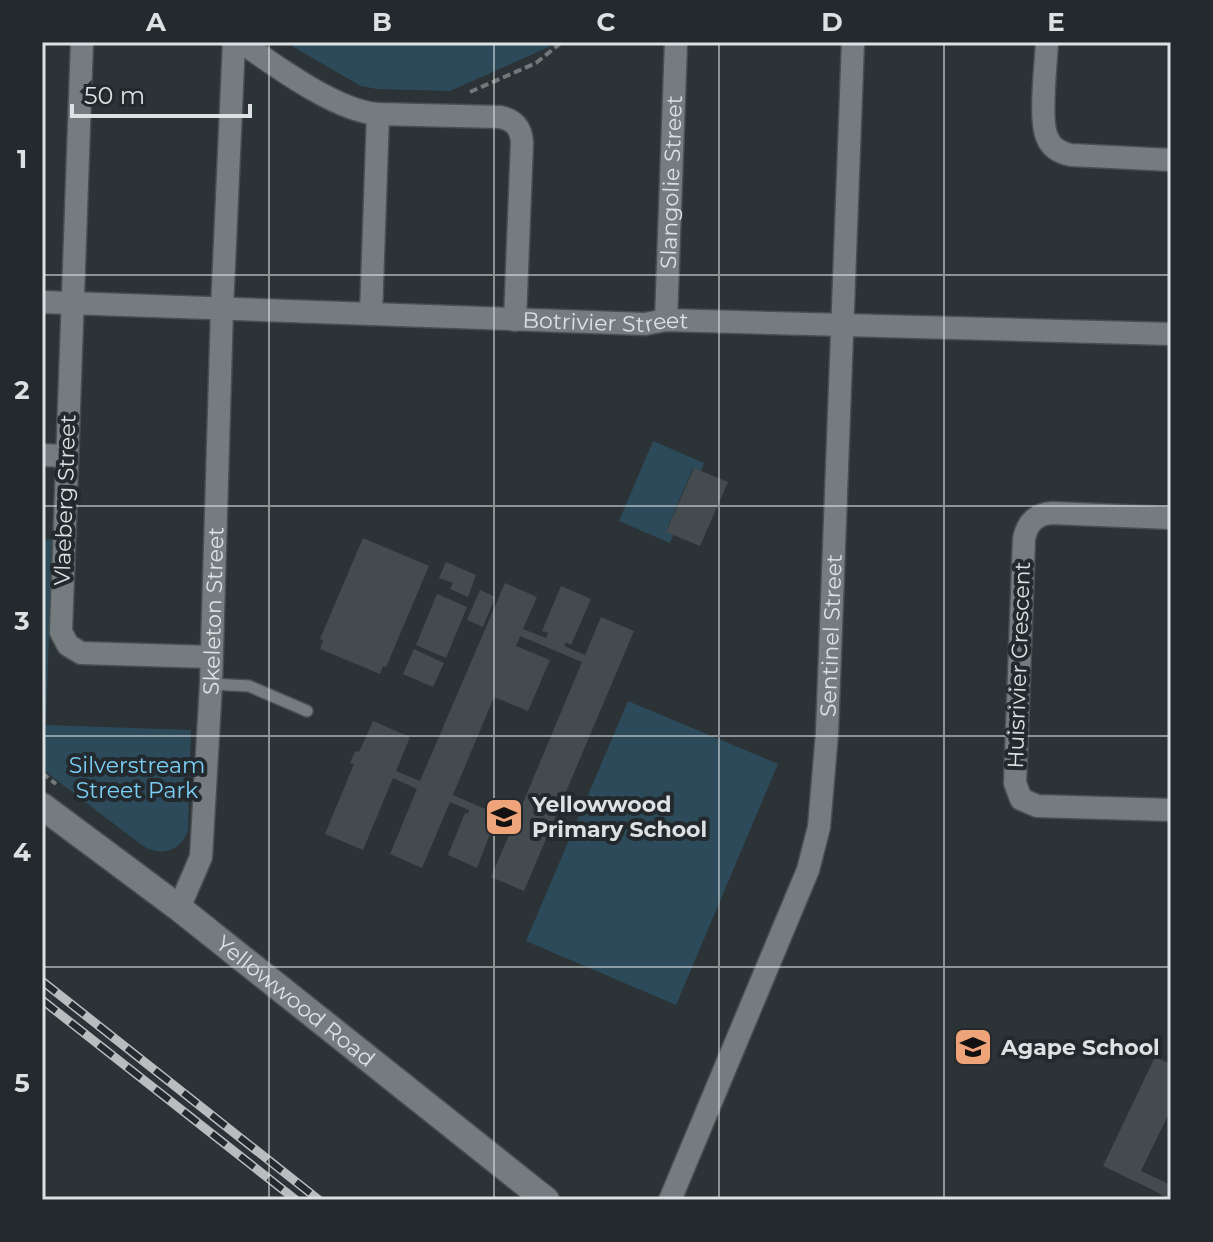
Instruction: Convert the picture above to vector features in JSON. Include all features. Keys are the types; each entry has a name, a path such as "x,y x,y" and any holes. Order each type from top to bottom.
{"street":[{"name":"Vlaeberg Street","path":"82,42 61,625 68,645 89,654 211,657"},
{"name":"Skeleton Street","path":"179,908 201,857 211,684 222,309 234,42"},
{"path":"241,42 307,85 359,111 506,118 517,125 521,133 515,320"},
{"name":"Slangolie Street","path":"666,320 676,42"},
{"name":"Sentinel Street","path":"670,1200 798,898 819,827 828,717 853,42"},
{"path":"1047,42 1044,126 1051,145 1071,155 1171,160"},
{"path":"371,314 378,114"},
{"name":"Botrivier Street","path":"42,302 645,324 666,320 1171,334"},
{"path":"42,455 67,456"},
{"name":"Huisrivier Crescent","path":"1171,518 1052,513 1039,515 1029,525 1024,539 1015,783 1021,799 1037,806 1171,810"},
{"name":"Yellowwood Road","path":"42,806 179,908 546,1200"}],"lane":[{"path":"211,684 249,686 307,711"}],"path":[{"path":"452,116 454,99 536,63 562,42"}],"green space":[{"path":"285,42 560,42 450,91 361,86"},
{"path":"653,441 704,463 701,471 693,468 666,531 673,535 670,543 619,521"},
{"name":"Silverstream Street Park","path":"42,539 52,540 46,725 191,730 188,831 185,838 170,850 157,851 143,846 42,769"},
{"path":"628,701 778,764 676,1005 526,941"}],"building":[{"path":"694,468 728,482 700,546 666,532"},
{"path":"363,538 429,566 386,667 383,666 380,674 320,649 323,640 320,639"},
{"path":"446,562 476,575 468,597 450,589 453,583 439,578"},
{"path":"505,583 537,597 523,629 546,638 548,633 542,631 561,586 591,599 571,645 566,642 564,646 585,655 601,617 634,631 524,891 491,877 512,828 495,821 477,868 448,855 469,810 450,802 422,868 390,854 417,789 393,778 363,850 325,834 354,764 350,763 355,751 359,752 373,721 410,737 396,771 420,781","holes":["520,636 582,662 515,822 453,795 494,697 528,711 550,660 516,646"]},
{"path":"480,590 495,597 483,627 467,620"},
{"path":"437,594 467,607 446,658 416,645"},
{"path":"414,649 444,663 433,687 403,674"},
{"path":"1155,1057 1171,1064 1171,1109 1141,1171 1171,1185 1171,1200 1163,1200 1165,1197 1153,1190 1103,1166"}],"railway":[{"path":"42,981 319,1200"},
{"path":"42,1000 296,1200"}],"place":[{"name":"Yellowwood Primary School","path":"504,817"},
{"name":"Agape School","path":"973,1047"}]}
